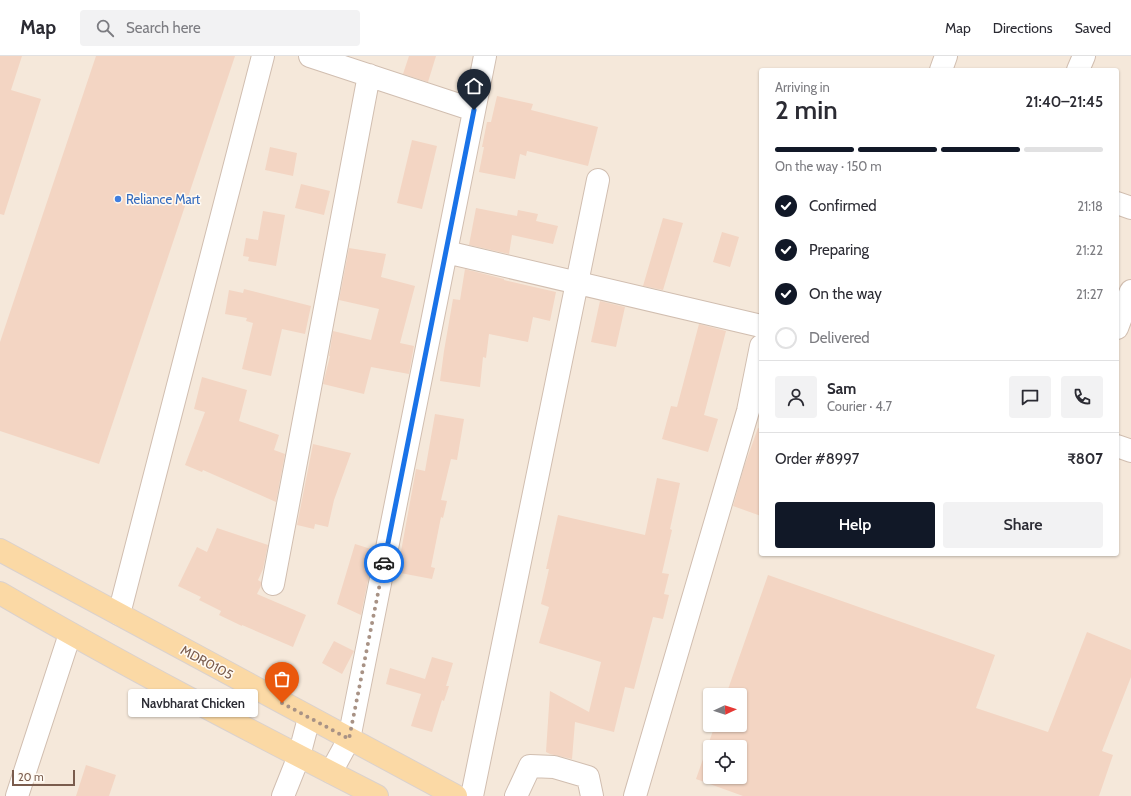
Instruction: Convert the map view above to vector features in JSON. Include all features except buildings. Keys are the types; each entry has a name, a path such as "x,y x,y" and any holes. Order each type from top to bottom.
{"main road":[{"name":"MDR0105","path":"0,550 456,796"},
{"path":"0,593 70,634 212,711 377,796"}],"street":[{"path":"118,614 263,56"},
{"path":"310,56 474,110"},
{"path":"331,772 349,739 485,56"},
{"path":"942,68 946,56"},
{"path":"1079,68 1084,56"},
{"path":"273,584 369,75"},
{"path":"472,796 598,180"},
{"path":"1119,204 1131,208"},
{"path":"446,252 759,326"},
{"path":"1119,323 1131,291"},
{"path":"636,796 755,414 759,369"},
{"path":"1119,447 1131,451"},
{"path":"17,796 70,634"},
{"path":"283,796 299,756 309,718"},
{"path":"516,796 530,766 554,767 588,777 592,796"}],"shaded area":[{"path":"0,56 1131,56 1131,796 0,796"}],"way so far":[{"path":"282,703 349,739 384,563"}],"place":[{"name":"Reliance Mart","path":"118,199"},
{"name":"Navbharat Chicken","path":"282,703"}],"route":[{"path":"384,563 474,110"}]}
